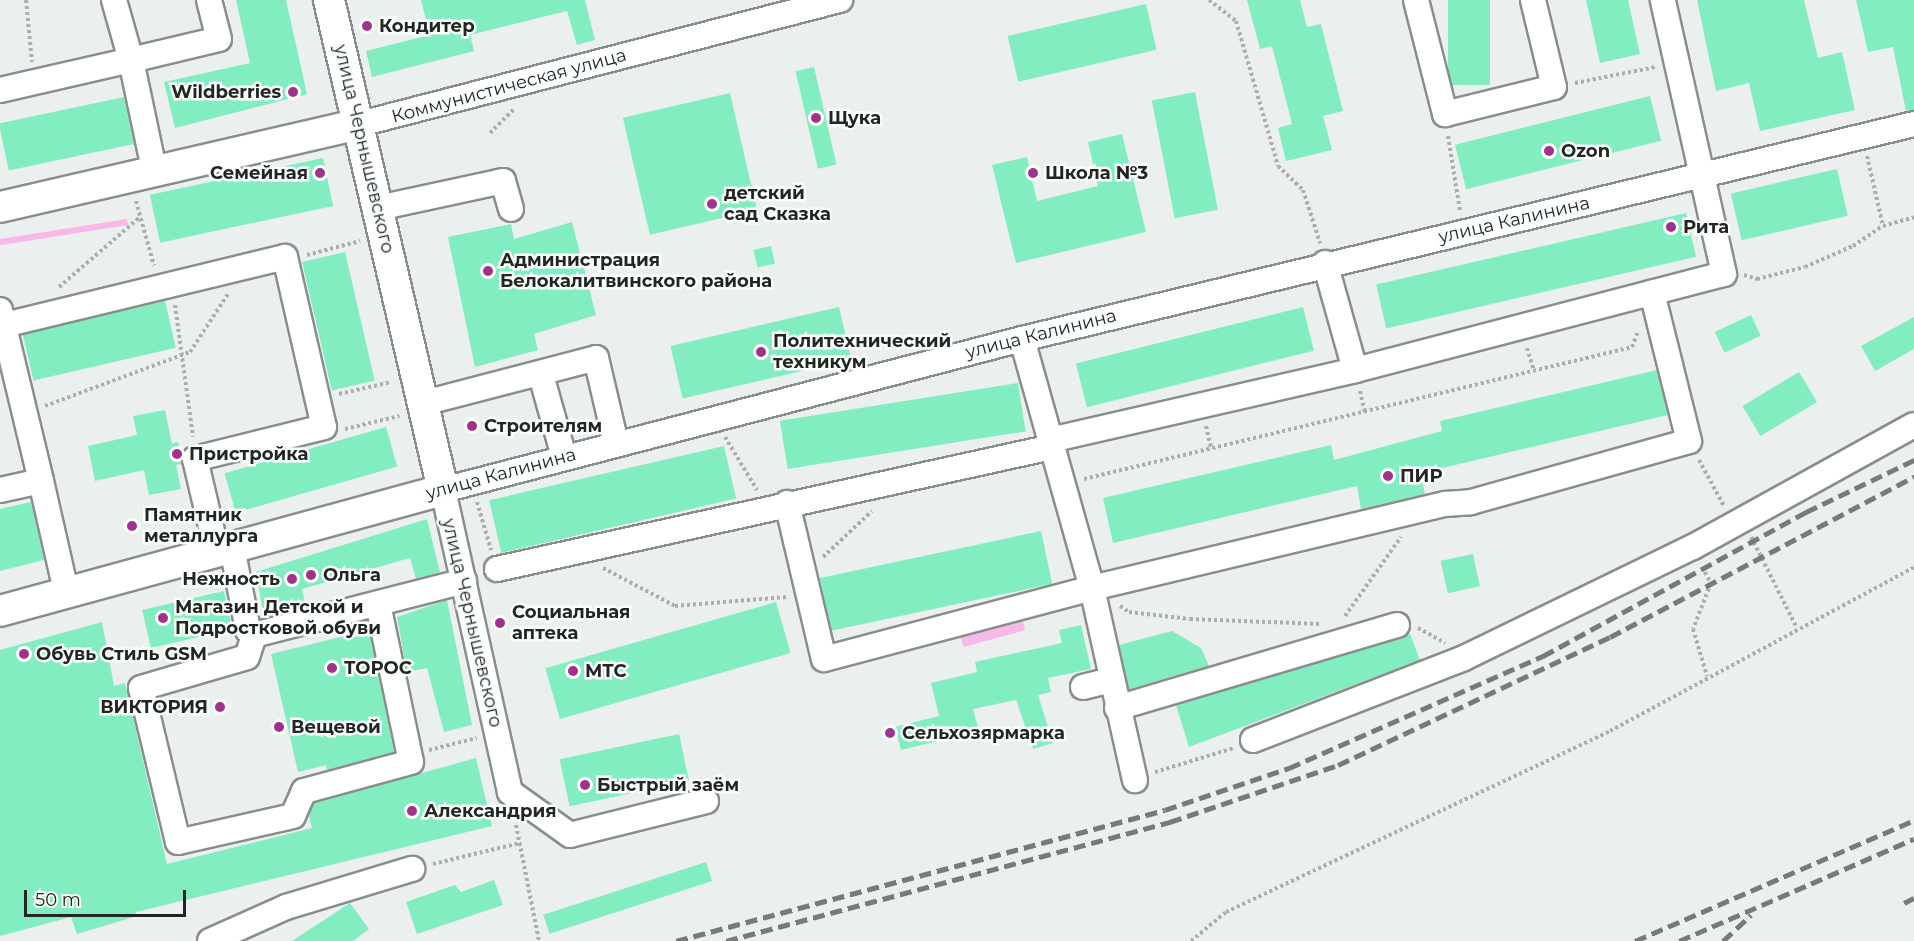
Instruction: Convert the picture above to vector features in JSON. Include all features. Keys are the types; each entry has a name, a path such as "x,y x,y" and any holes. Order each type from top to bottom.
{"main road":[{"name":"улица Чернышевского","path":"329,0 378,208 410,410 443,490"},
{"name":"Коммунистическая улица","path":"0,207 360,124"},
{"name":"улица Калинина","path":"0,611 66,591 443,490"}],"street":[{"path":"114,0 131,60 154,170"},
{"path":"0,90 219,39 209,0"},
{"name":"Коммунистическая улица","path":"360,124 840,0"},
{"path":"1416,0 1445,114 1554,87 1533,0"},
{"path":"497,569 1051,444 1355,370 1724,274 1663,0"},
{"name":"улица Калинина","path":"443,490 616,443 1022,339 1323,256 1701,177 1914,124"},
{"path":"378,208 502,181 511,209"},
{"path":"1323,256 1355,370"},
{"path":"66,591 25,413 1,321 285,257 324,428 195,459 248,630 254,635"},
{"path":"777,505 806,588 824,659 1092,588 1397,515 1471,502 1689,441 1652,293"},
{"path":"1022,339 1092,588 1117,708 1135,780"},
{"path":"410,410 596,358 616,443"},
{"path":"541,375 564,457"},
{"path":"1253,741 1464,658 1693,547 1738,520 1914,425"},
{"path":"0,490 40,480"},
{"name":"улица Чернышевского","path":"443,490 510,792"},
{"path":"254,635 464,581"},
{"path":"254,635 247,657 141,688 178,842 293,816 304,791 411,762 378,604"},
{"path":"1117,708 1397,625"},
{"path":"1083,687 1111,680"},
{"path":"510,792 570,835 706,801"},
{"path":"210,941 286,907 412,869"}],"path":[{"path":"26,0 33,82"},
{"path":"1209,0 1236,21 1278,166 1303,190 1323,256"},
{"path":"1554,87 1676,64"},
{"path":"489,133 522,102"},
{"path":"1445,114 1460,215"},
{"path":"1863,137 1883,226"},
{"path":"133,192 160,287 174,298 184,353 195,459"},
{"path":"55,291 140,217"},
{"path":"1722,264 1757,279 1805,267 1853,246 1883,226 1914,217"},
{"path":"286,261 360,241"},
{"path":"25,413 184,353 246,267"},
{"path":"1063,485 1632,347"},
{"path":"318,399 391,382"},
{"path":"324,428 333,432 410,410"},
{"path":"725,436 777,505"},
{"path":"1689,441 1738,520 1797,628"},
{"path":"600,567 675,606 778,597 806,588 907,478"},
{"path":"477,502 497,569"},
{"path":"1340,622 1396,549 1402,536 1397,515"},
{"path":"1693,547 1711,583 1693,629 1707,676"},
{"path":"1191,941 1226,912 1610,730 1914,567"},
{"path":"1092,588 1129,612 1325,627"},
{"path":"1397,625 1426,629 1464,658"},
{"path":"411,762 427,750 497,733"},
{"path":"1135,780 1253,741"},
{"path":"510,792 539,941"},
{"path":"412,869 520,843"}],"shaded area":[{"path":"127,219 128,225 0,245 0,239"},
{"path":"1020,611 1025,630 963,647 958,628"}],"building":[{"path":"236,0 286,0 307,94 175,128 164,82 250,63"},
{"path":"421,0 585,0 595,40 577,45 567,11 470,35 474,51 372,77 366,51 430,35"},
{"path":"1247,0 1300,0 1307,27 1321,24 1343,111 1323,116 1332,150 1286,161 1278,128 1292,124 1272,46 1260,49"},
{"path":"1448,0 1490,0 1490,85 1448,85"},
{"path":"1586,0 1628,0 1640,54 1600,63"},
{"path":"1697,0 1804,0 1818,58 1842,52 1855,110 1760,131 1749,83 1716,91"},
{"path":"1856,0 1914,0 1914,110 1906,111 1893,47 1868,52"},
{"path":"1146,4 1157,50 1018,82 1008,36"},
{"path":"814,67 836,164 818,169 795,71"},
{"path":"1195,92 1218,210 1175,218 1152,100"},
{"path":"730,93 757,210 650,235 623,118"},
{"path":"1650,96 1661,141 1466,189 1455,145"},
{"path":"124,97 134,144 9,171 0,123"},
{"path":"1122,134 1146,232 1016,263 992,165 1027,157 1037,201 1098,186 1088,142"},
{"path":"323,158 333,206 160,243 150,195"},
{"path":"1837,169 1848,216 1742,240 1731,194"},
{"path":"1686,213 1696,257 1386,328 1376,285"},
{"path":"572,222 596,315 534,334 538,350 475,367 448,237 511,224 514,239"},
{"path":"771,246 775,264 758,268 753,250"},
{"path":"345,252 375,381 332,391 302,262"},
{"path":"165,301 176,348 34,381 23,334"},
{"name":"Политехнический техникум","path":"839,307 851,360 683,399 670,346"},
{"path":"1303,307 1314,351 1087,407 1076,364"},
{"path":"1751,315 1761,336 1724,353 1715,332"},
{"path":"1914,317 1914,349 1875,371 1861,346"},
{"path":"1657,370 1668,415 1421,473 1425,494 1361,509 1357,486 1113,543 1103,498 1331,445 1334,460 1442,431 1440,421"},
{"path":"1799,372 1817,402 1760,436 1742,406"},
{"path":"1018,383 1026,431 788,469 780,421"},
{"path":"165,410 172,444 178,442 181,455 181,464 176,465 181,489 149,495 144,470 95,481 88,446 137,435 133,416"},
{"path":"386,427 397,466 236,513 225,473"},
{"path":"724,446 736,499 501,553 489,500"},
{"path":"31,502 44,560 0,571 0,509"},
{"path":"427,519 440,572 416,579 410,558 302,589 306,607 264,618 256,572"},
{"path":"1041,531 1052,584 831,631 820,578"},
{"path":"1473,554 1480,586 1448,593 1441,561"},
{"path":"224,591 233,629 151,648 142,610"},
{"path":"447,600 472,725 444,732 427,668 407,672 397,617"},
{"path":"776,602 791,653 560,719 545,668"},
{"path":"102,622 114,686 125,683 167,864 312,828 309,816 314,803 476,758 492,826 136,912 137,916 77,934 71,917 0,936 0,650"},
{"path":"1081,625 1091,669 1048,678 1051,692 1038,695 1053,743 1033,749 1016,700 973,709 979,731 901,750 895,727 939,716 931,683 977,672 975,662 1062,643 1059,630"},
{"path":"369,630 394,752 327,770 326,765 298,772 271,654"},
{"path":"1172,631 1201,648 1209,666 1129,689 1119,645"},
{"path":"1410,634 1420,660 1189,747 1176,705"},
{"path":"679,734 689,781 570,806 560,759"},
{"path":"706,862 712,881 550,934 543,915"},
{"path":"494,880 503,905 417,934 406,902 455,885 461,892"},
{"path":"350,903 369,929 353,941 292,941"}],"railway":[{"path":"676,941 1165,810 1289,768 1543,656 1806,512 1914,460"},
{"path":"726,941 1170,822 1338,765 1610,637 1914,477"},
{"path":"1635,941 1914,820"},
{"path":"1679,941 1914,839"},
{"path":"1904,903 1914,898"},
{"path":"1723,941 1751,915"}],"place":[{"name":"Кондитер","path":"367,26"},
{"name":"Wildberries","path":"293,92"},
{"name":"Щука","path":"816,118"},
{"name":"Ozon","path":"1549,151"},
{"name":"Семейная","path":"320,173"},
{"name":"Школа №3","path":"1033,173"},
{"name":"детский сад Сказка","path":"712,204"},
{"name":"Рита","path":"1671,227"},
{"name":"Администрация Белокалитвинского района","path":"488,271"},
{"name":"Политехнический техникум","path":"761,352"},
{"name":"Строителям","path":"472,426"},
{"name":"Пристройка","path":"177,454"},
{"name":"ПИР","path":"1388,476"},
{"name":"Памятник металлурга","path":"132,526"},
{"name":"Ольга","path":"311,575"},
{"name":"Нежность","path":"292,579"},
{"name":"Магазин Детской и Подростковой обуви","path":"163,618"},
{"name":"Социальная аптека","path":"500,623"},
{"name":"Обувь Стиль GSM","path":"24,654"},
{"name":"ТОРОС","path":"332,668"},
{"name":"МТС","path":"573,671"},
{"name":"ВИКТОРИЯ","path":"220,707"},
{"name":"Вещевой","path":"279,727"},
{"name":"Сельхозярмарка","path":"890,733"},
{"name":"Быстрый заём","path":"585,785"},
{"name":"Александрия","path":"412,811"}]}
